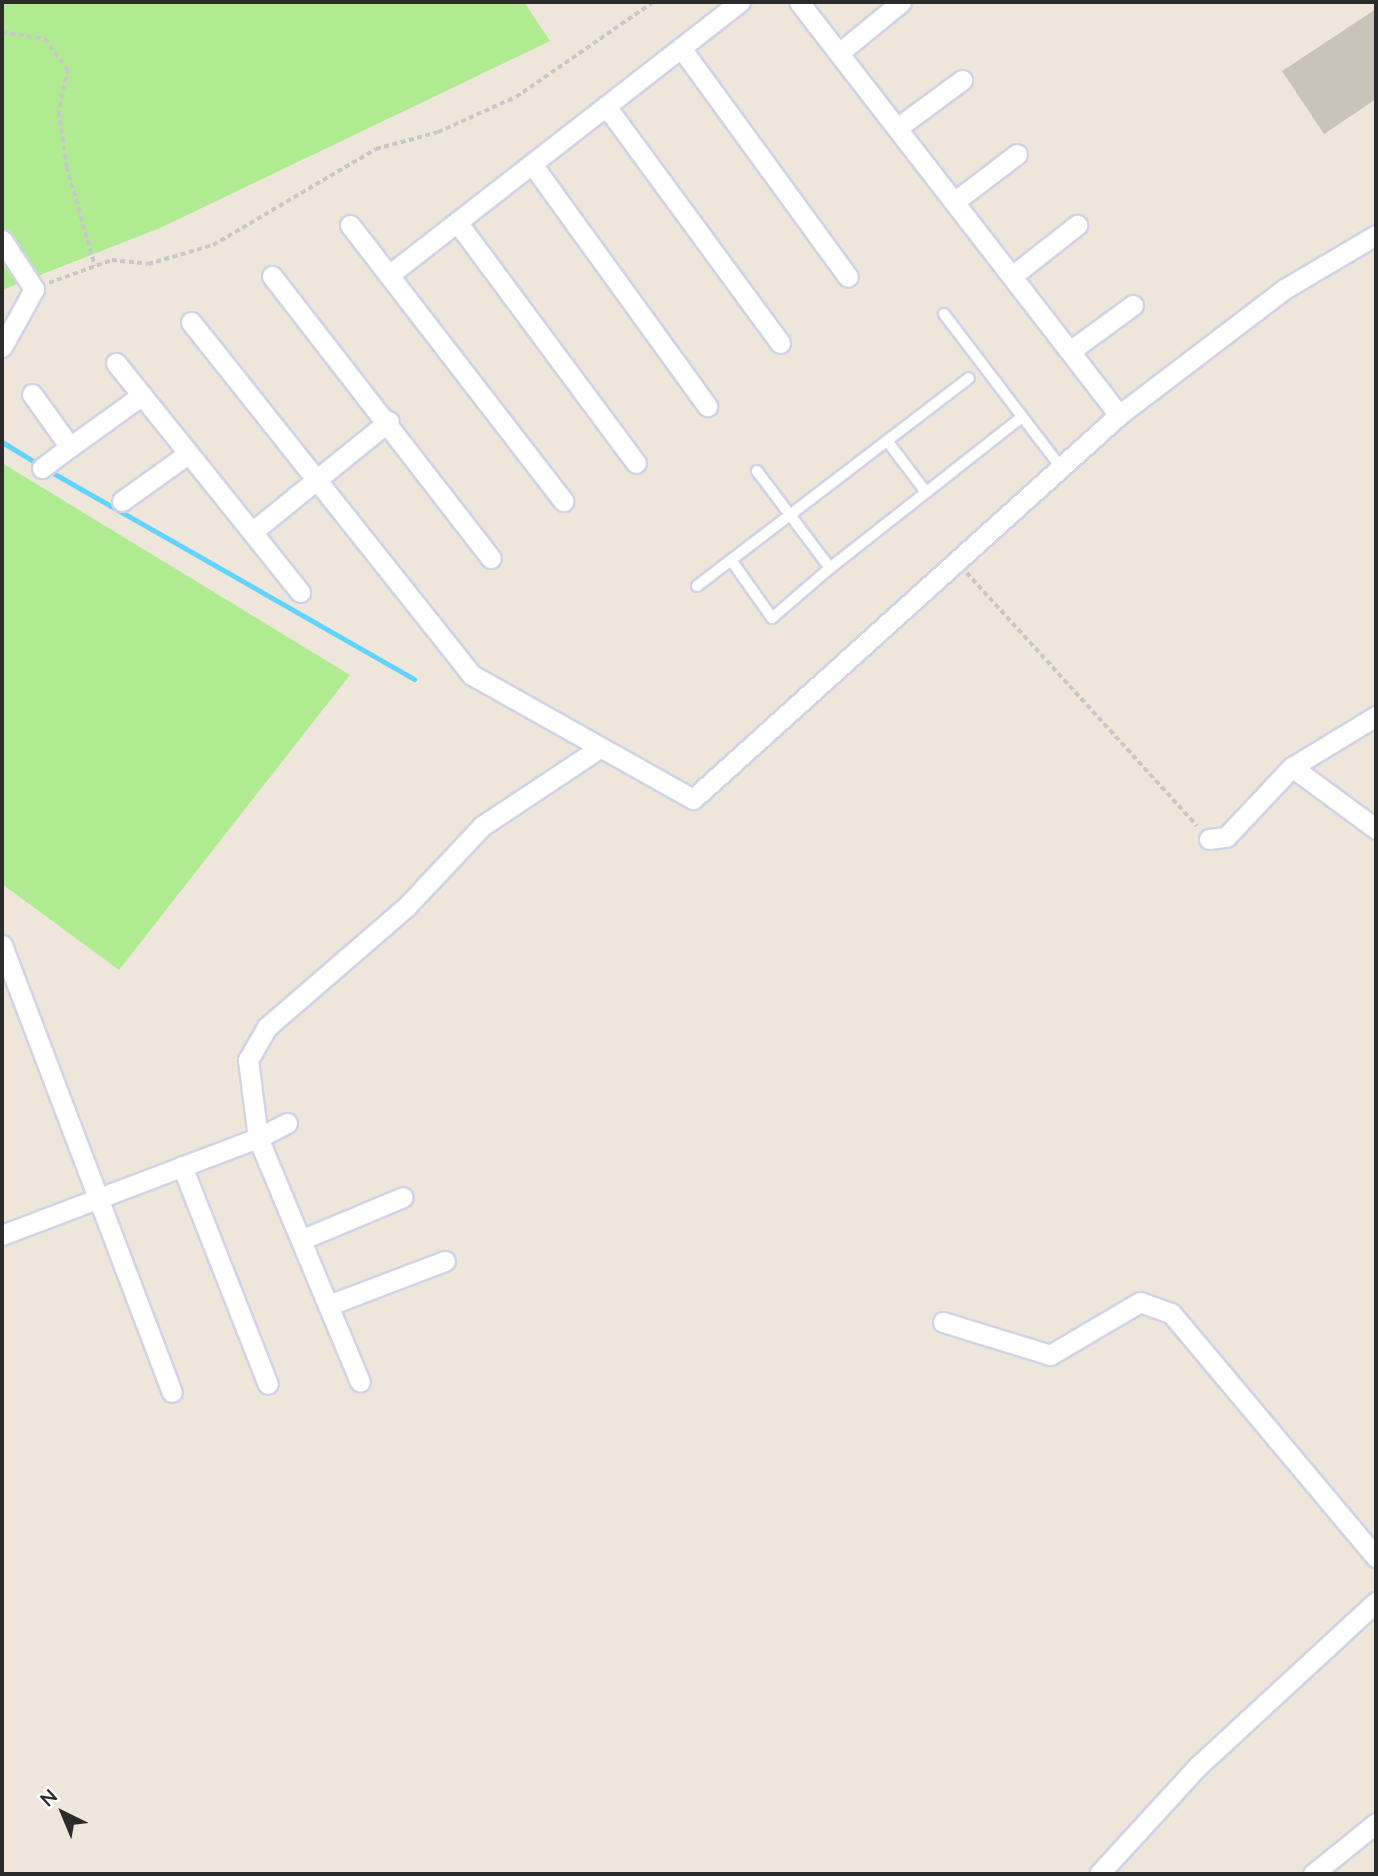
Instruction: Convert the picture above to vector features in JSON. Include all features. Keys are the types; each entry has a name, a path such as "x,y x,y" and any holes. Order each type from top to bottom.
{"street":[{"path":"389,275 740,2"},
{"path":"799,2 1119,415"},
{"path":"839,53 901,2"},
{"path":"681,48 848,277"},
{"path":"897,128 962,80"},
{"path":"606,106 780,344"},
{"path":"954,202 1017,154"},
{"path":"532,164 707,406"},
{"path":"457,222 636,463"},
{"path":"350,225 563,501"},
{"path":"1012,276 1077,225"},
{"path":"191,322 472,675 598,749 693,799 1063,470 1119,415 1286,288 1376,235"},
{"path":"2,240 34,289 2,346"},
{"path":"272,276 389,421 491,558"},
{"path":"1070,351 1133,305"},
{"path":"116,363 300,592"},
{"path":"32,394 70,447"},
{"path":"42,468 142,395"},
{"path":"252,532 389,421"},
{"path":"122,501 188,453"},
{"path":"1209,839 1226,837 1292,767 1376,716"},
{"path":"360,1382 303,1239 258,1138 248,1060 267,1027 406,906 482,826 598,749"},
{"path":"1292,767 1376,829"},
{"path":"2,945 172,1392"},
{"path":"4,1229 100,1198 288,1124"},
{"path":"182,1167 268,1384"},
{"path":"303,1239 403,1197"},
{"path":"329,1305 445,1261"},
{"path":"943,1322 1050,1356 1140,1302 1171,1312 1376,1557"},
{"path":"1099,1874 1198,1766 1376,1602"},
{"path":"1313,1874 1376,1824"}],"lane":[{"path":"944,314 1063,470"},
{"path":"697,586 969,378"},
{"path":"731,560 772,618 830,568 1022,417"},
{"path":"888,442 926,492"},
{"path":"757,471 830,568"}],"path":[{"path":"34,289 112,260 148,264 213,245 376,149 438,132 516,97 653,2"},
{"path":"2,32 44,39 68,69 59,112 62,139 96,267"},
{"path":"958,564 1209,839"}],"green space":[{"path":"2,2 524,2 550,41 160,228 2,290"},
{"path":"2,463 350,675 119,970 2,884"}],"building":[{"path":"1376,9 1376,99 1324,134 1282,71"}],"waterway":[{"path":"2,442 38,464"},
{"path":"46,469 414,679"}]}
